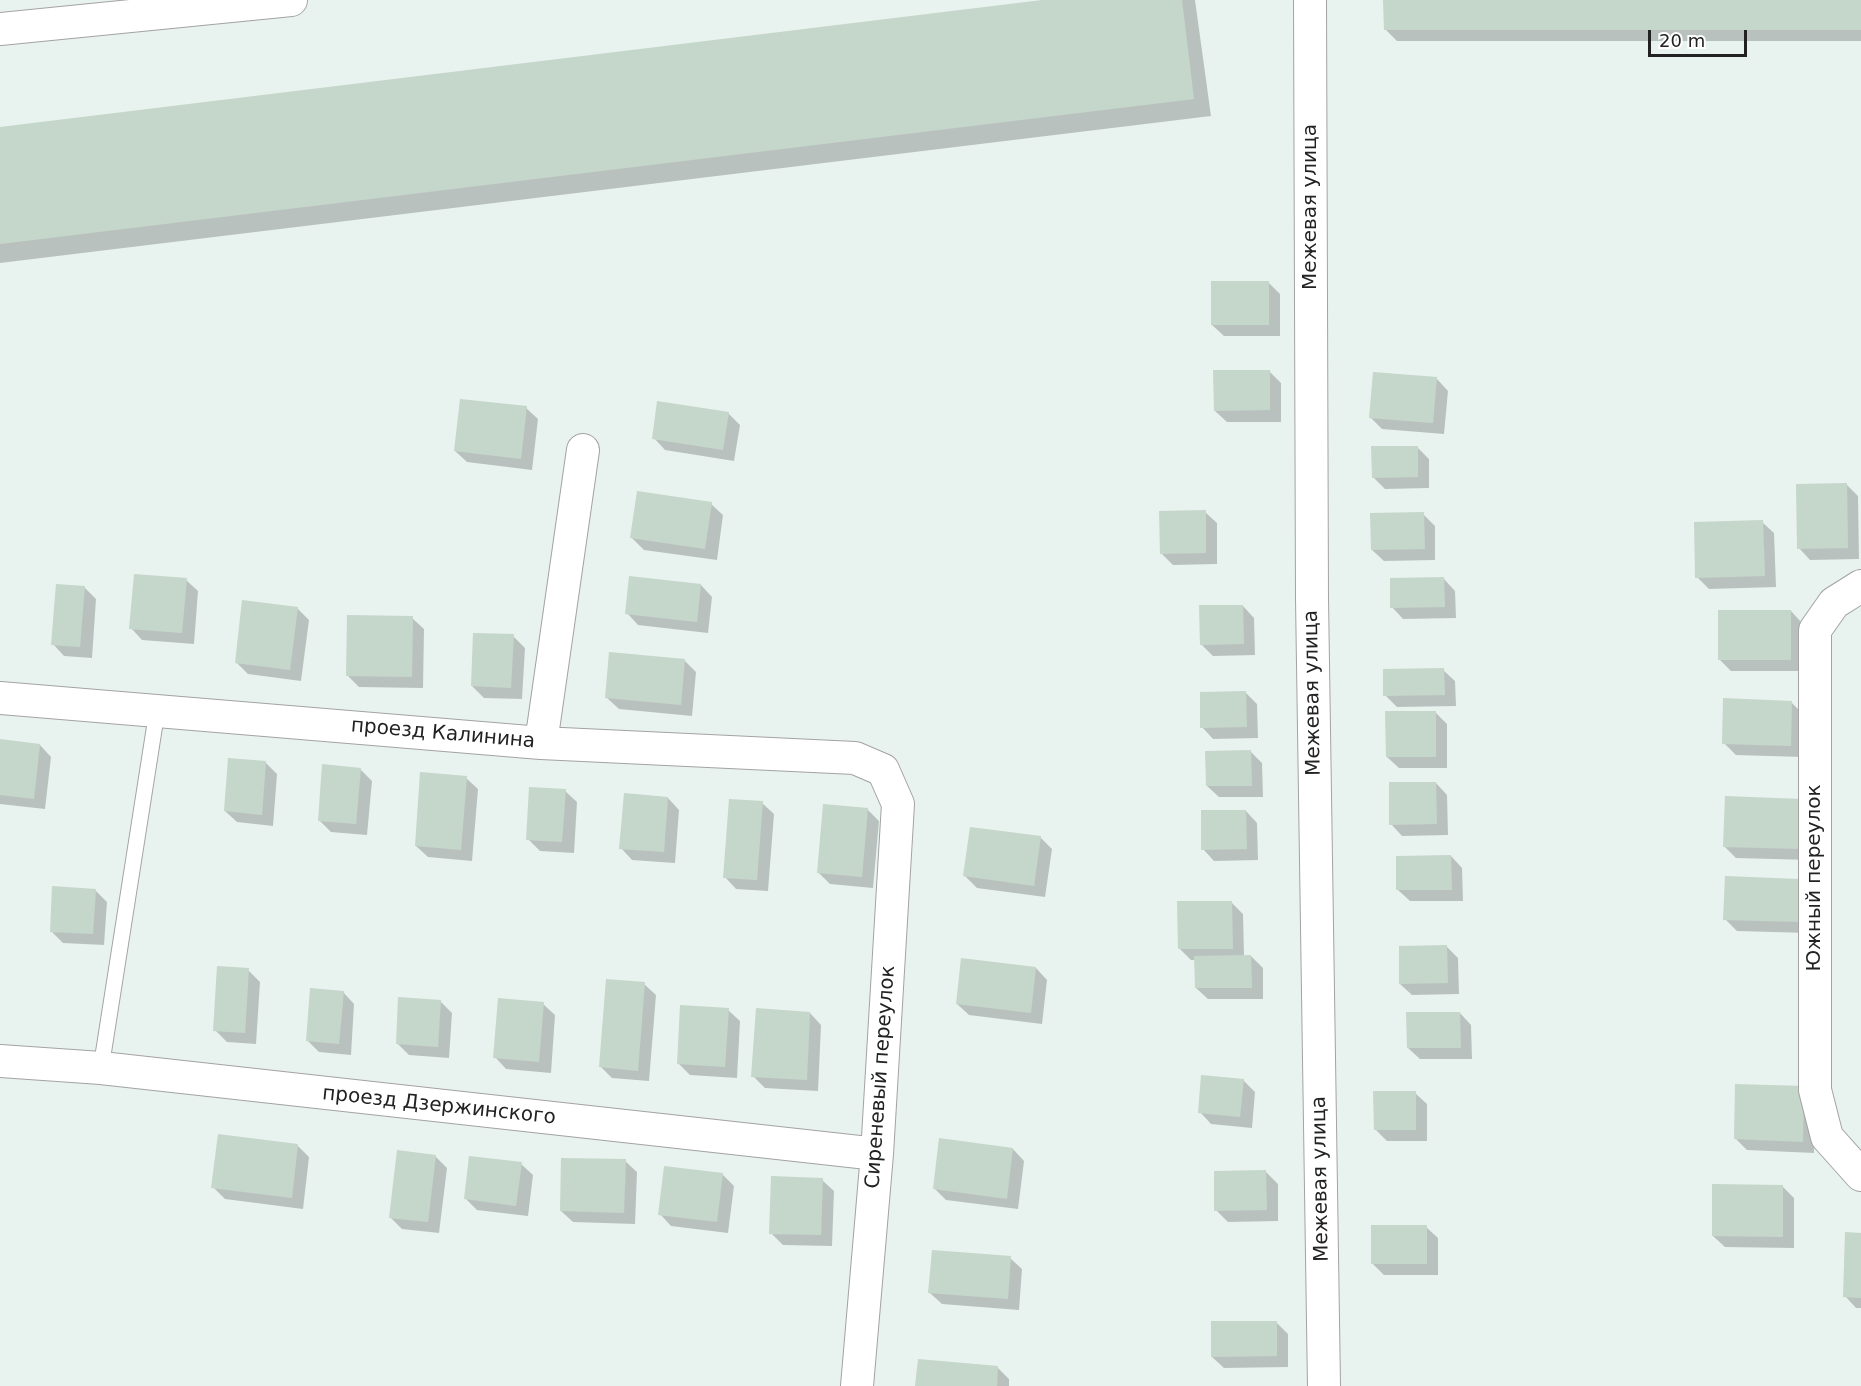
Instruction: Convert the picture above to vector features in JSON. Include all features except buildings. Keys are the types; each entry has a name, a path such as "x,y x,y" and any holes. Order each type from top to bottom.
{"street":[{"path":"0,29 291,0"},
{"name":"Межевая улица","path":"1310,0 1312,586 1324,1386"},
{"path":"541,743 583,450"},
{"name":"Южный переулок","path":"1861,586 1834,603 1815,630 1815,1090 1827,1137 1861,1175"},
{"name":"проезд Калинина","path":"0,698 541,743 855,758 884,770"},
{"name":"Сиреневый переулок","path":"857,1386 877,1154 898,804 884,770"},
{"name":"проезд Дзержинского","path":"0,1061 101,1068 877,1154"}],"lane":[{"path":"101,1068 157,711"}]}
